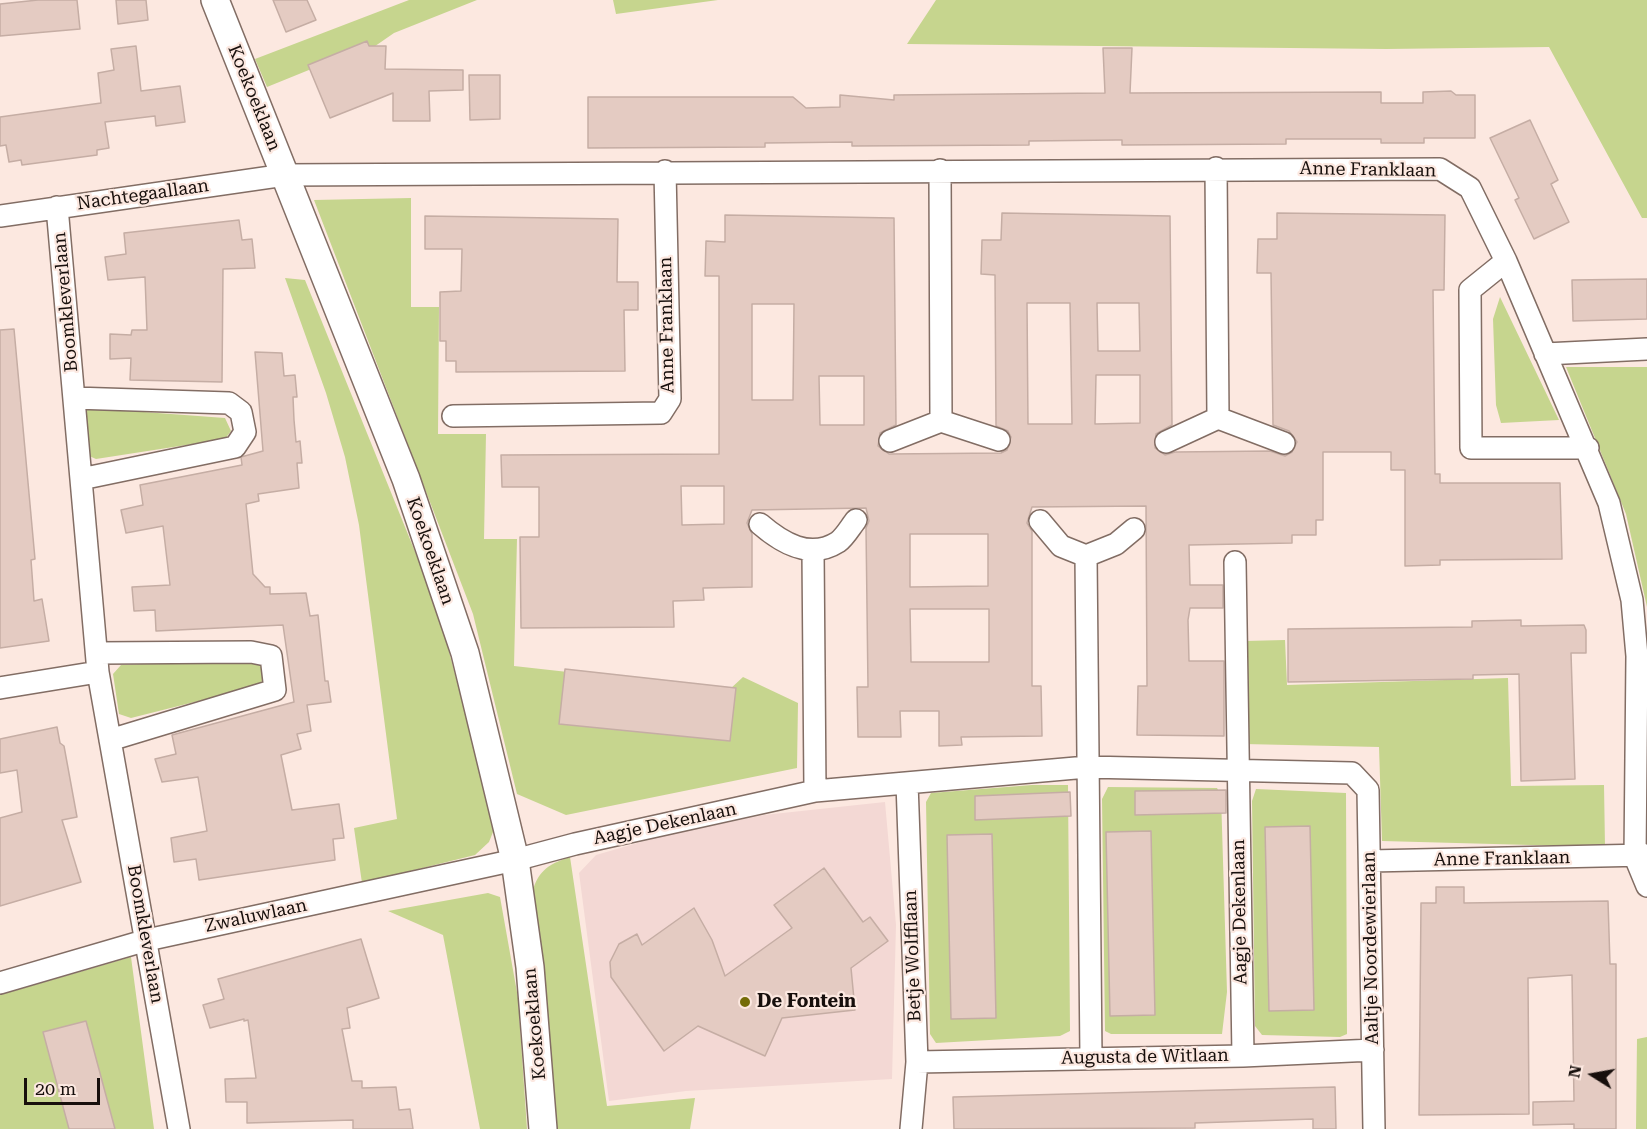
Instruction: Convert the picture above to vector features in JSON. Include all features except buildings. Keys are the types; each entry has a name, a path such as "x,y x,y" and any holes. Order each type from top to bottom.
{"street":[{"name":"Koekoeklaan","path":"215,0 406,479 465,653 515,860 530,967 543,1129"},
{"name":"Anne Franklaan","path":"285,174 1216,168 1440,169 1470,188 1506,261 1588,448 1609,503 1622,548 1642,656 1641,856 1647,886"},
{"path":"1216,168 1218,418"},
{"path":"940,170 941,421"},
{"name":"Anne Franklaan","path":"453,416 662,413 670,399 665,171"},
{"name":"Nachtegaallaan","path":"0,216 285,174"},
{"name":"Boomkleverlaan","path":"57,207 98,663 179,1129"},
{"path":"1506,261 1470,290 1471,448 1588,448"},
{"path":"1545,354 1647,349"},
{"name":"Boomkleverlaan","path":"74,398 229,403 241,412 245,432 236,447 81,479"},
{"path":"1166,442 1218,418 1284,443"},
{"path":"890,441 941,421 999,440"},
{"path":"760,524 780,542 813,551 839,542 856,519"},
{"path":"1040,521 1061,546 1086,556 1116,544 1134,529"},
{"path":"813,551 815,791"},
{"path":"1086,556 1091,1058"},
{"name":"Aagje Dekenlaan","path":"1234,562 1243,1056"},
{"path":"0,688 98,663 251,652 271,656 275,690 110,740"},
{"name":"Aagje Dekenlaan","path":"515,860 575,844 815,791 1087,767 1352,773"},
{"name":"Aaltje Noordewierlaan","path":"1352,773 1368,790 1374,1129"},
{"name":"Betje Wolfflaan","path":"907,783 917,1062 910,1129"},
{"name":"Anne Franklaan","path":"1371,861 1641,856"},
{"name":"Zwaluwlaan","path":"0,983 147,940 515,860"},
{"name":"Augusta de Witlaan","path":"917,1062 1243,1056 1373,1050"}],"shaded area":[{"name":"De Fontein","path":"885,802 896,925 892,1079 686,1091 609,1101 579,873 596,855 662,836 764,815"}],"green space":[{"path":"409,0 477,0 394,33 355,60 336,59 267,87 255,59"},
{"path":"613,0 718,0 616,14"},
{"path":"936,0 1647,0 1647,218 1642,218 1549,47 1386,49 907,44"},
{"path":"411,198 411,307 439,307 438,434 486,434 484,539 517,539 514,666 729,690 743,677 798,703 797,768 566,815 517,794 473,614 314,200"},
{"path":"285,278 305,280 420,564 447,644 495,827 489,842 475,855 362,883 354,828 397,819 359,525 345,457 326,393"},
{"path":"1500,297 1559,420 1501,423 1496,405 1493,319"},
{"path":"1566,367 1647,367 1647,607 1626,514"},
{"path":"90,408 225,418 231,431 225,439 96,459 87,455 83,411"},
{"path":"1285,640 1287,685 1508,678 1511,786 1604,785 1605,847 1382,841 1379,747 1244,744 1245,641"},
{"path":"256,659 268,667 268,678 250,688 131,718 119,714 113,674 121,665"},
{"path":"1032,785 1068,785 1070,1031 1060,1036 936,1043 930,1034 926,802 931,793"},
{"path":"1108,787 1217,788 1221,795 1227,992 1222,1034 1111,1034 1105,1031 1102,799"},
{"path":"1256,789 1346,793 1347,1034 1340,1037 1262,1035 1255,1026 1252,801"},
{"path":"570,857 607,1106 695,1098 690,1129 554,1129 531,897 540,875 555,863"},
{"path":"488,893 500,897 518,998 527,1129 480,1129 443,935 388,911"},
{"path":"131,957 154,1129 0,1129 0,995"},
{"path":"1647,1037 1647,1129 1636,1129 1637,1039"}],"place":[{"name":"De Fontein","path":"745,1002"}]}
